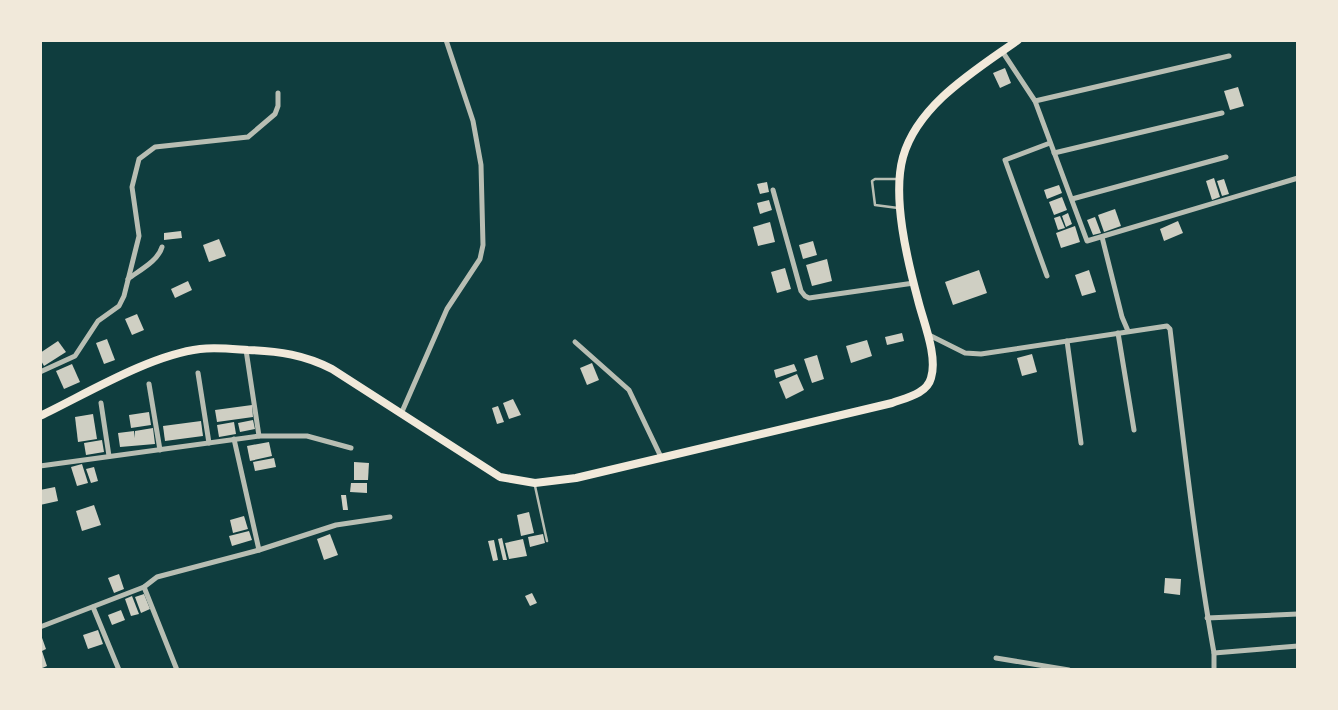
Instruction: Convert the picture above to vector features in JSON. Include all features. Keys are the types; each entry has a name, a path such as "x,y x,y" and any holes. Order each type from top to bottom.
{"main road":[{"path":"40,416 141,367 179,353 202,348 281,351 320,362 500,477 535,483 568,479 892,403 916,394 925,388 931,379 931,348 914,283 901,208 903,155 924,118 947,94 974,70 1018,40"}],"street":[{"path":"401,414 447,309 480,259 483,245 481,165 473,121 446,40"},
{"path":"1002,51 1035,101 1087,241 1298,178"},
{"path":"1035,101 1229,56"},
{"path":"40,372 75,356 98,321 119,306 139,236 132,187 139,159 155,147 248,137 275,114 278,93"},
{"path":"1054,153 1222,113"},
{"path":"1047,276 1005,160 1050,143"},
{"path":"1072,199 1226,157"},
{"path":"773,190 801,291 805,296 809,298 914,283"},
{"path":"1102,237 1128,331"},
{"path":"128,279 149,264 162,251 162,247"},
{"path":"927,334 965,353 981,354 1163,325 1170,329 1192,519 1214,653 1214,670"},
{"path":"1118,333 1133,430"},
{"path":"1067,341 1081,443"},
{"path":"575,342 629,390 661,457"},
{"path":"246,350 259,436"},
{"path":"198,373 209,443"},
{"path":"149,384 160,450"},
{"path":"101,403 109,456"},
{"path":"40,466 259,436 307,436 351,448"},
{"path":"234,439 259,550"},
{"path":"40,627 145,587 157,577 259,550 336,525 390,517"},
{"path":"145,587 177,670"},
{"path":"93,607 120,670"},
{"path":"1208,618 1298,614"},
{"path":"1214,653 1298,646"},
{"path":"996,658 1069,670"}],"lane":[{"path":"900,179 872,181 875,205 901,208"},
{"path":"535,483 547,541"}],"building":[{"path":"1005,68 1011,83 1000,88 993,73"},
{"path":"1238,87 1244,106 1230,110 1224,91"},
{"path":"1214,178 1220,197 1212,200 1206,181"},
{"path":"1224,179 1229,194 1222,196 1217,181"},
{"path":"767,182 769,192 760,194 757,184"},
{"path":"1059,185 1062,193 1047,199 1044,190"},
{"path":"1062,197 1067,210 1054,215 1049,202"},
{"path":"769,200 772,210 760,214 757,203"},
{"path":"1115,209 1121,226 1104,232 1098,215"},
{"path":"1068,213 1072,224 1066,227 1062,216"},
{"path":"1060,216 1065,228 1058,230 1054,218"},
{"path":"1095,217 1101,233 1093,235 1087,220"},
{"path":"1178,221 1183,233 1164,241 1160,229"},
{"path":"770,222 775,242 758,246 753,227"},
{"path":"1075,226 1080,242 1061,248 1056,233"},
{"path":"181,231 182,238 164,240 164,233"},
{"path":"219,239 226,256 209,262 203,245"},
{"path":"813,241 817,255 803,259 799,245"},
{"path":"827,259 832,281 812,286 806,265"},
{"path":"785,268 791,289 777,293 771,272"},
{"path":"979,270 987,293 953,305 945,282"},
{"path":"1089,270 1096,292 1082,296 1075,275"},
{"path":"188,281 192,290 175,298 171,289"},
{"path":"137,314 144,330 132,335 125,319"},
{"path":"902,333 904,341 887,345 885,337"},
{"path":"107,339 115,360 104,364 96,343"},
{"path":"867,340 872,356 851,363 846,346"},
{"path":"58,341 66,352 44,366 40,353"},
{"path":"1032,354 1037,372 1022,376 1017,358"},
{"path":"817,355 824,379 812,383 804,359"},
{"path":"592,363 599,380 587,385 580,368"},
{"path":"72,364 80,382 64,389 56,371"},
{"path":"794,364 797,371 776,378 774,370"},
{"path":"797,374 804,390 786,399 779,382"},
{"path":"513,399 521,415 509,419 503,403"},
{"path":"252,405 253,417 217,422 215,410"},
{"path":"498,406 504,422 497,424 492,408"},
{"path":"149,412 151,425 131,428 129,415"},
{"path":"93,414 97,439 78,442 75,417"},
{"path":"253,420 255,429 240,432 238,423"},
{"path":"201,421 203,436 165,441 163,426"},
{"path":"234,422 236,434 219,437 217,425"},
{"path":"153,428 155,444 120,447 118,433 134,431 135,438 135,431"},
{"path":"102,440 104,452 86,455 84,443"},
{"path":"269,442 272,456 250,461 247,446"},
{"path":"274,458 276,467 255,471 253,462"},
{"path":"354,462 369,463 368,480 354,480"},
{"path":"82,464 88,483 77,486 71,467"},
{"path":"94,467 98,481 91,483 86,469"},
{"path":"351,483 367,483 367,493 350,492"},
{"path":"55,487 58,501 40,505 40,490"},
{"path":"341,495 346,495 348,510 343,510"},
{"path":"94,505 101,525 82,531 76,511"},
{"path":"529,512 534,533 521,536 517,515"},
{"path":"244,516 248,529 233,533 230,520"},
{"path":"249,531 252,540 232,546 229,536"},
{"path":"330,534 338,555 324,560 317,539"},
{"path":"543,534 545,543 530,547 528,537"},
{"path":"502,538 507,560 503,560 498,539"},
{"path":"523,539 527,556 509,559 505,543"},
{"path":"494,540 498,560 493,561 488,541"},
{"path":"119,574 124,589 114,593 108,578"},
{"path":"1165,578 1181,579 1180,595 1164,593"},
{"path":"532,593 537,603 530,606 525,596"},
{"path":"144,594 150,609 141,613 135,597"},
{"path":"132,596 139,614 131,616 125,599"},
{"path":"121,610 125,620 112,625 108,615"},
{"path":"98,630 103,644 88,649 83,635"},
{"path":"41,635 46,649 42,651 47,666 40,669"}]}
